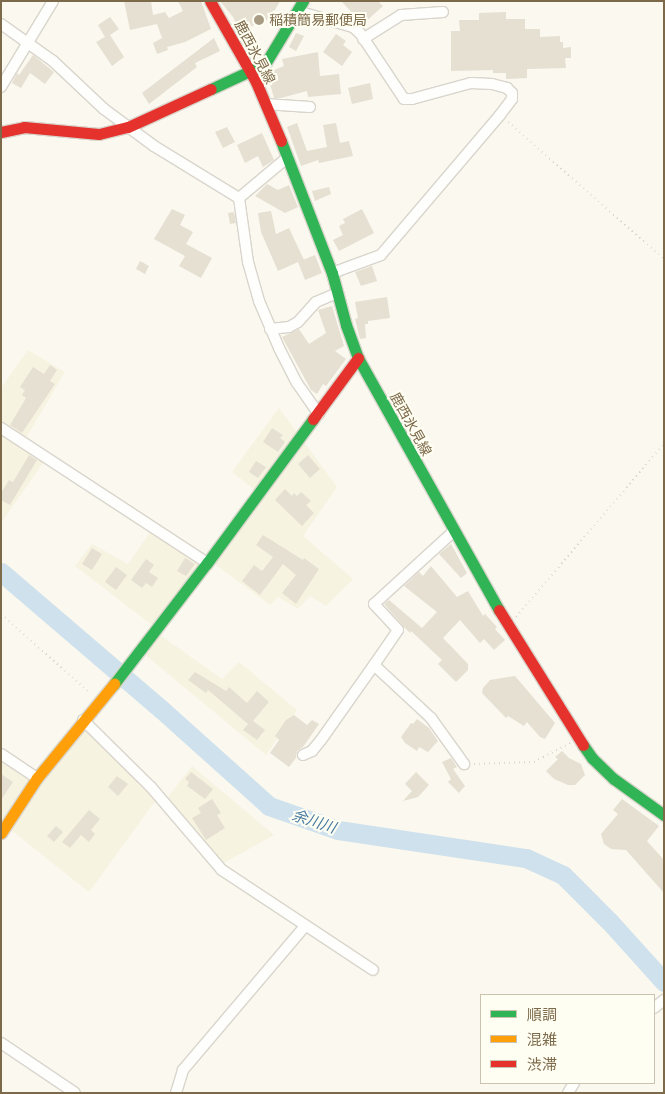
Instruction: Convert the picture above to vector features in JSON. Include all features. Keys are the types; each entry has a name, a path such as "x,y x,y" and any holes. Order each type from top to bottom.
{"main road":[{"name":"鹿西氷見線","path":"210,1 249,70 288,157 332,273 358,358 454,531 508,626 592,758 614,779 664,815"},
{"path":"1,132 24,127 100,134 128,127 265,64 300,6"},
{"path":"1,833 37,778 207,563 358,358"}],"street":[{"path":"1,87 29,44 53,1"},
{"path":"300,6 354,27 404,99 412,99 471,83 492,84 507,88 512,93 512,99 500,115 381,255 332,273"},
{"path":"363,39 401,15 443,12"},
{"path":"1,24 53,61 104,108 128,127 154,146 239,198"},
{"path":"265,104 310,107"},
{"path":"239,198 288,157"},
{"path":"239,198 248,262 259,301 297,383 318,414"},
{"path":"270,328 289,327 298,322 316,302 338,293"},
{"path":"1,428 207,563"},
{"path":"303,755 312,751 321,740 398,630 374,604 454,531"},
{"path":"374,665 431,718 464,764"},
{"path":"83,720 151,787 222,870 373,970"},
{"path":"1,754 37,778"},
{"path":"176,1093 183,1070 305,926"},
{"path":"1,1043 75,1093"}],"path":[{"path":"500,115 664,259"},
{"path":"508,626 664,444"},
{"path":"1,614 102,698"},
{"path":"464,764 534,762 579,739"}],"shaded area":[{"path":"28,350 65,372 26,438 50,453 1,523 1,388"},
{"path":"279,408 337,487 303,536 353,579 326,606 310,596 298,609 278,597 270,605 212,562 263,496 232,472"},
{"path":"151,531 201,563 152,625 75,566 92,544 128,564"},
{"path":"160,635 222,679 239,662 297,710 266,755 143,653"},
{"path":"85,728 156,800 89,892 1,822 1,754 42,778"},
{"path":"192,766 274,835 222,864 168,797"}],"building":[{"path":"124,1 151,1 153,15 165,12 169,18 183,11 178,1 201,1 211,29 185,42 167,47 168,50 157,54 153,43 162,38 157,24 130,30"},
{"path":"220,1 280,1 275,10 267,14 270,18 259,25 258,23 240,32 233,17"},
{"path":"341,1 378,1 383,6 363,24"},
{"path":"506,12 506,19 525,19 525,29 540,29 540,37 560,36 563,48 571,47 571,58 565,58 566,68 527,69 527,78 506,79 506,73 493,73 493,70 451,71 451,31 460,31 459,20 479,20 479,13"},
{"path":"110,17 119,29 110,35 124,57 112,66 96,42 105,37 98,25"},
{"path":"296,33 304,36 296,51 289,47"},
{"path":"336,34 346,41 343,45 352,52 342,66 323,52"},
{"path":"214,38 220,51 195,63 197,67 149,104 142,93"},
{"path":"318,52 320,76 339,74 341,94 308,97 307,91 274,98 267,73 284,66 282,59"},
{"path":"33,55 54,72 45,84 30,73 21,88 12,83 17,73 19,75"},
{"path":"370,83 373,99 352,104 348,88"},
{"path":"297,123 307,151 327,147 323,125 336,123 340,143 349,141 353,156 319,163 318,160 301,166 287,127"},
{"path":"227,127 235,142 223,148 215,132"},
{"path":"262,133 274,160 263,167 258,156 245,163 237,145"},
{"path":"267,184 278,190 289,185 298,207 285,213 255,196"},
{"path":"329,187 331,194 315,201 312,191"},
{"path":"172,209 185,215 180,225 193,232 186,244 212,258 201,278 179,266 185,256 154,239"},
{"path":"362,209 374,233 339,251 333,240 343,235 339,226 345,223 343,219"},
{"path":"271,211 276,234 289,228 304,260 315,255 322,273 305,280 298,262 278,271 261,232 258,213"},
{"path":"234,212 236,223 230,224 228,213"},
{"path":"140,261 149,266 145,274 136,269"},
{"path":"372,266 377,281 361,286 355,272"},
{"path":"387,297 390,318 368,321 368,324 365,324 366,338 360,339 355,319 358,318 355,302"},
{"path":"332,306 344,346 335,351 346,359 326,386 323,384 317,394 311,390 282,337 299,329 309,344 326,333 318,310"},
{"path":"50,365 57,370 50,381 55,384 22,433 10,425 26,398 22,395 25,390 20,387 33,367 44,374"},
{"path":"272,428 283,435 280,438 285,442 278,452 263,442"},
{"path":"29,455 37,460 10,505 1,500 1,493 9,480 13,482"},
{"path":"308,455 320,469 310,478 298,464"},
{"path":"256,461 266,467 258,478 249,472"},
{"path":"285,489 292,496 294,493 297,496 301,492 311,501 306,505 314,513 302,526 275,500"},
{"path":"263,535 303,560 304,558 319,569 296,604 282,593 296,575 283,564 260,595 242,581 254,565 262,571 273,557 256,545"},
{"path":"451,544 467,573 461,578 439,554"},
{"path":"92,548 102,554 92,570 82,564"},
{"path":"185,558 195,564 186,576 177,571"},
{"path":"146,559 154,565 149,572 158,578 152,587 146,583 142,588 131,580"},
{"path":"431,566 457,597 468,591 483,616 485,614 497,627 495,629 505,640 494,650 484,639 480,643 460,620 443,638 468,664 468,670 456,682 438,664 442,660 411,631 410,633 384,604 389,600 422,628 437,612 404,586 419,572 423,576"},
{"path":"116,567 127,575 116,590 105,582"},
{"path":"195,672 226,691 229,687 247,703 257,691 269,702 253,721 265,730 257,740 243,730 248,724 208,690 206,693 188,680"},
{"path":"515,676 555,723 545,739 540,737 527,722 524,726 508,716 506,718 482,693 483,688 490,680"},
{"path":"294,715 307,725 312,720 319,724 303,747 297,751 296,758 289,767 270,753 279,740 275,736 286,720"},
{"path":"417,719 429,728 438,741 428,752 419,747 417,751 405,743 401,737 411,723 413,724"},
{"path":"562,751 569,758 581,764 585,775 575,785 568,785 554,779 546,771 558,759 555,757"},
{"path":"451,758 457,767 453,769 465,786 459,793 448,782 451,779 442,762"},
{"path":"191,772 213,789 205,799 187,786 189,782 185,779"},
{"path":"416,772 429,785 418,797 403,801 412,791 405,784"},
{"path":"1,774 13,782 1,800"},
{"path":"117,776 128,784 118,796 108,787"},
{"path":"212,799 221,813 217,815 225,828 206,840 192,818 201,813 198,808"},
{"path":"622,799 659,826 647,841 664,860 664,893 626,850 611,849 604,844 601,834 618,814 613,810"},
{"path":"89,810 100,819 91,830 95,834 89,842 81,835 70,848 62,842"},
{"path":"56,826 63,832 54,842 47,836"}],"waterway":[{"name":"余川川","path":"1,572 161,709 269,806 338,830 526,858 563,875 610,922 664,982"}],"traffic: fast":[{"path":"211,89 265,64 303,1"},
{"path":"281,141 332,273 346,325 358,358 499,610"},
{"path":"114,684 207,563 313,419"},
{"path":"583,745 592,758 614,779 664,815"}],"traffic: slow":[{"path":"1,833 37,778 114,684"}],"traffic: jam":[{"path":"210,1 256,82 281,141"},
{"path":"1,132 24,127 99,134 128,127 211,89"},
{"path":"313,419 358,358"},
{"path":"499,610 583,745"}],"place":[{"name":"稲積簡易郵便局","path":"259,20"}]}
